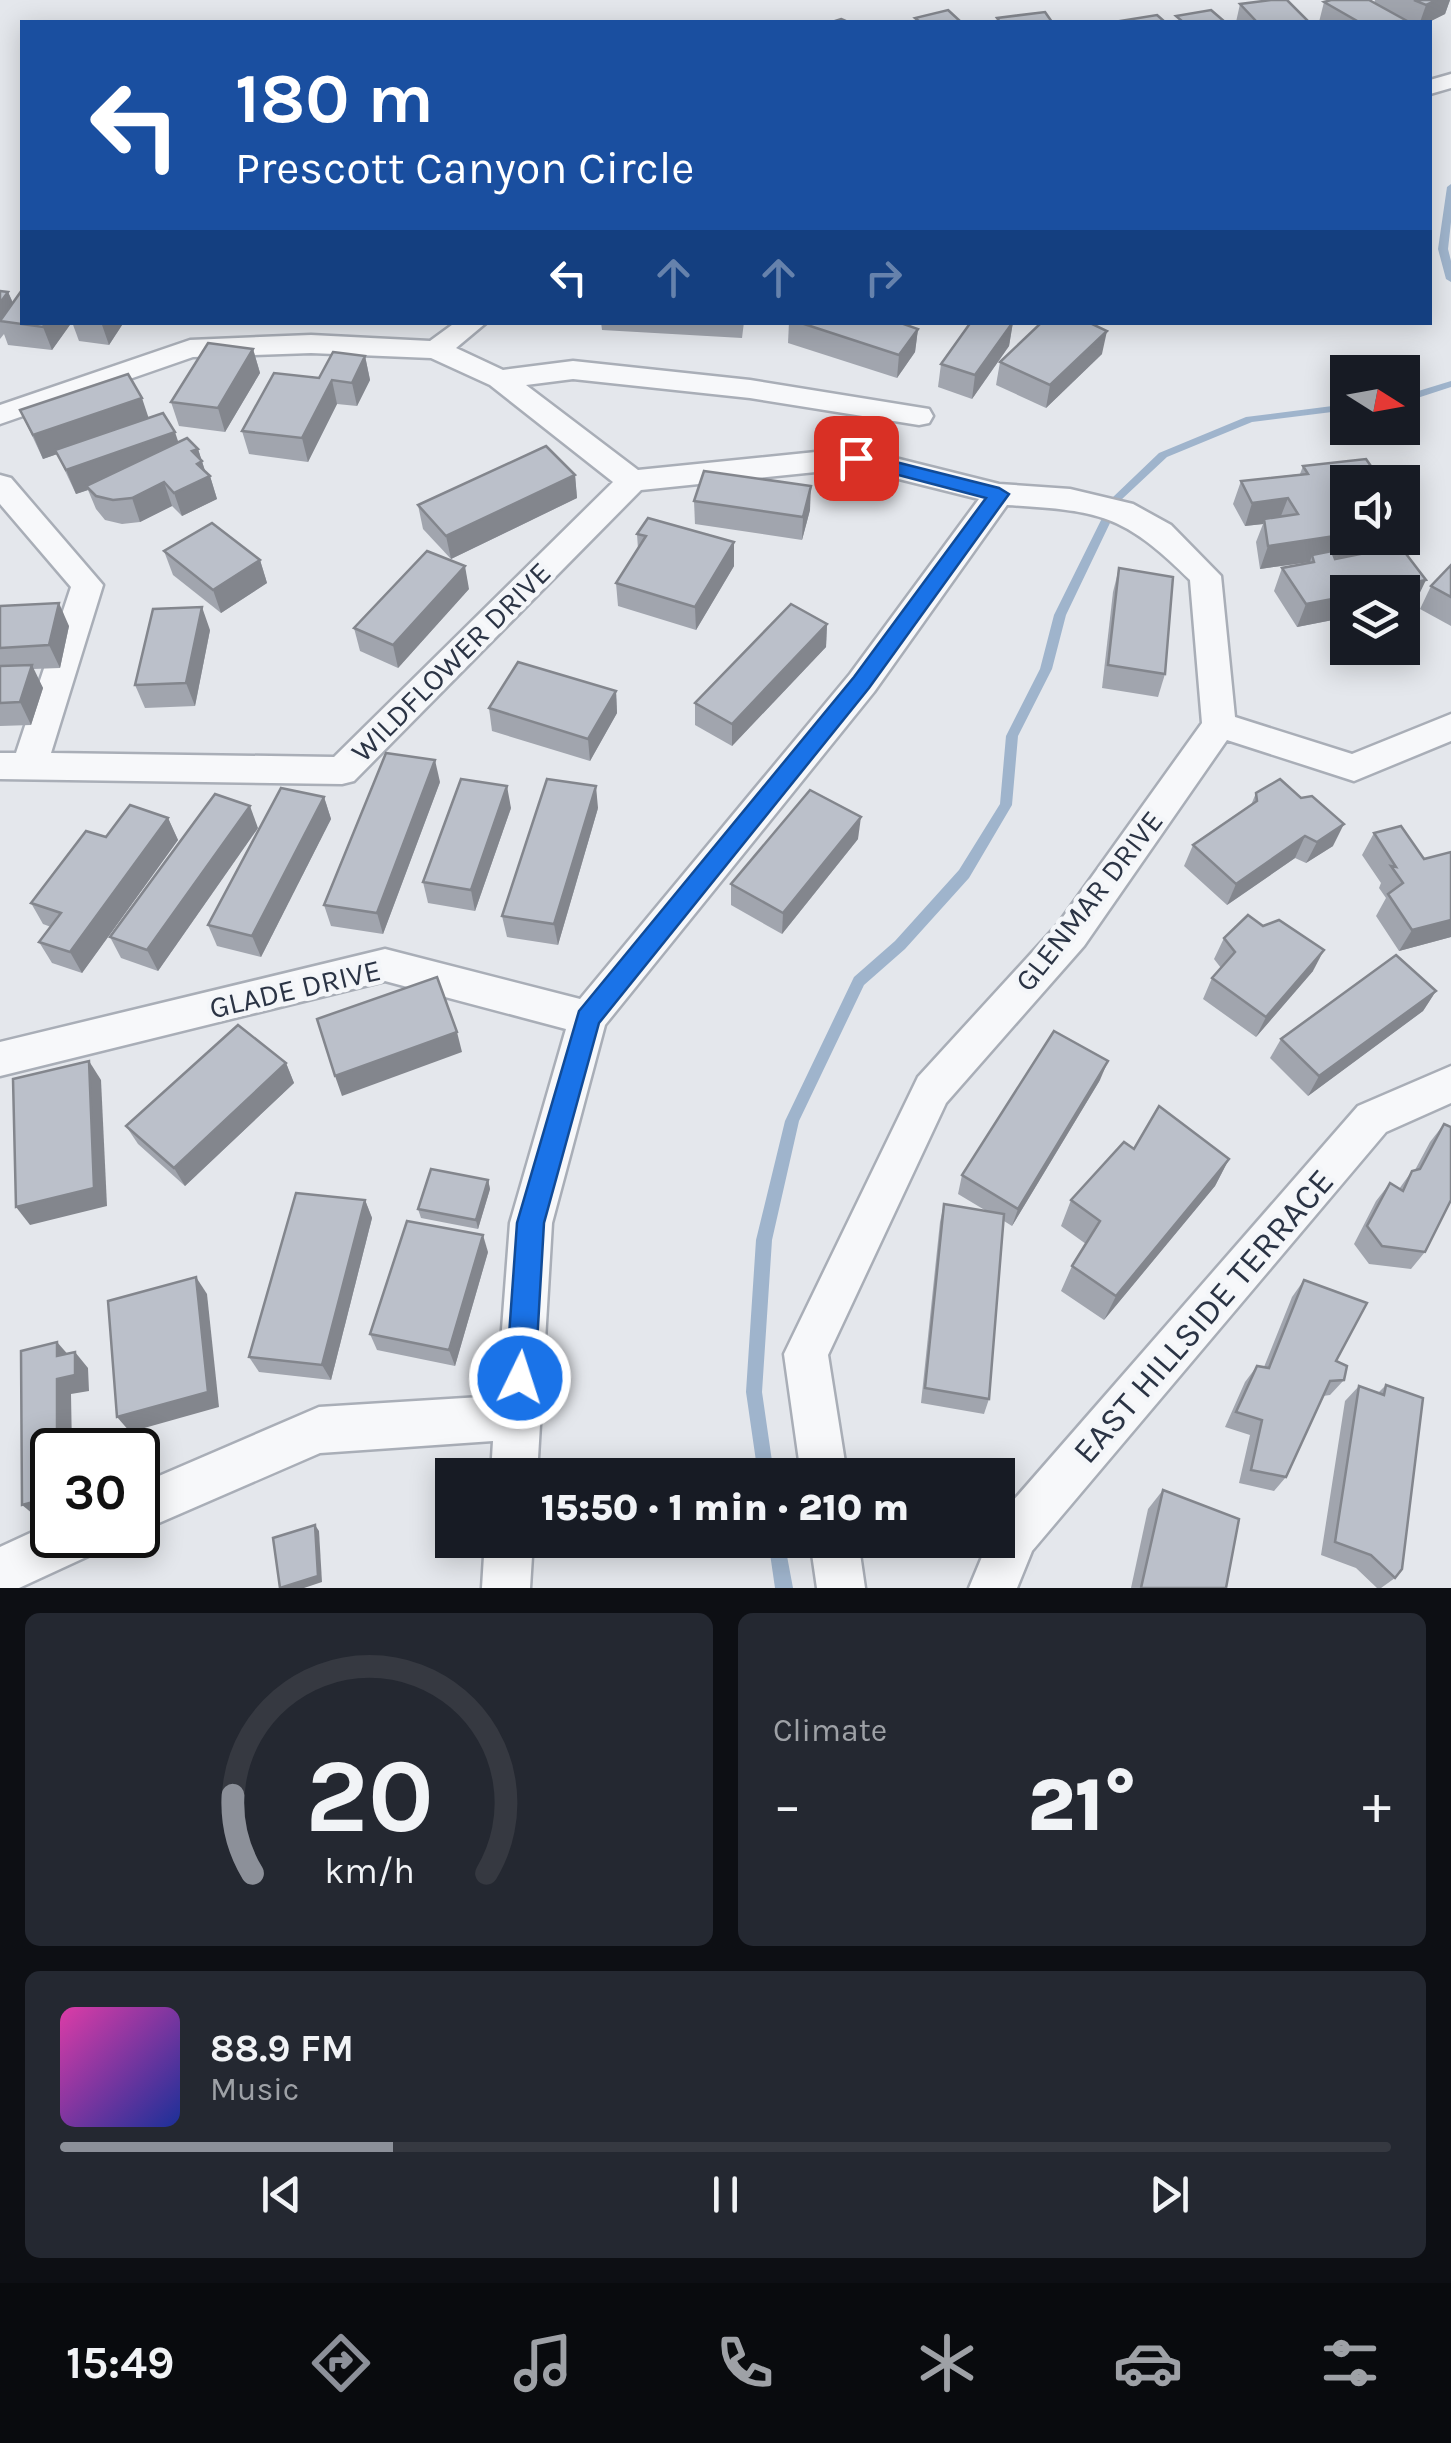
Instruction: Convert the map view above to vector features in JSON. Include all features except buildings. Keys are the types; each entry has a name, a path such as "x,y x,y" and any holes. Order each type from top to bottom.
{"street":[{"path":"436,350 470,325"},
{"path":"0,416 190,349 311,344 436,350 500,379 632,481 856,458 999,494 1056,498 1122,511 1160,532 1206,576 1219,724 1354,768 1451,727"},
{"path":"500,379 572,370 750,389 918,416"},
{"name":"WILDFLOWER DRIVE","path":"15,764 342,770 632,481"},
{"path":"0,486 88,584 15,764"},
{"path":"515,1458 530,1223 588,1018 862,683 999,494"},
{"name":"GLENMAR DRIVE","path":"821,1458 806,1354 932,1090 1071,935 1219,724"},
{"name":"GLADE DRIVE","path":"0,1059 385,964 588,1018"},
{"name":"EAST HILLSIDE TERRACE","path":"993,1588 1015,1535 1372,1119 1451,1084"},
{"path":"160,1499 319,1430 518,1417"},
{"path":"0,1572 30,1558"},
{"path":"506,1588 508,1558"},
{"path":"837,1558 841,1588"}],"waterway":[{"path":"1451,187 1443,249 1451,279"},
{"path":"1420,394 1451,384"},
{"path":"764,1458 754,1392 764,1240 792,1121 859,981 900,945 964,874 1006,805 1012,736 1046,669 1060,615 1117,498 1163,455 1250,419 1330,409"},
{"path":"779,1558 784,1588"}],"route":[{"path":"520,1378 530,1223 588,1018 862,683 999,494 856,458"}]}
